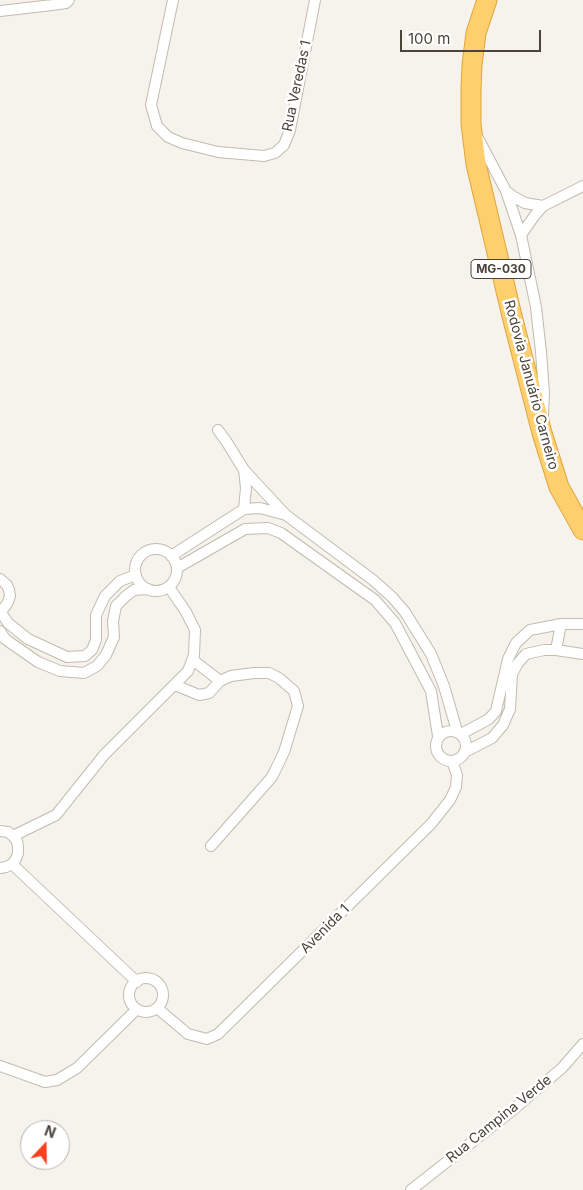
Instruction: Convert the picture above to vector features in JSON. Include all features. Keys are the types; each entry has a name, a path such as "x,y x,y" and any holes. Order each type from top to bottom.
{"highway":[{"name":"Rodovia Januário Carneiro","path":"487,0 476,34 472,65 471,124 476,164 542,434 559,487 583,530"}],"street":[{"path":"0,11 66,3 69,0"},
{"name":"Rua Veredas 1","path":"173,0 152,105 157,126 168,138 182,143 218,152 264,156 275,153 284,145 290,130 315,0"},
{"path":"471,124 506,191 521,235 536,306 541,352 544,394 542,434"},
{"path":"521,235 543,206 583,186"},
{"path":"506,191 525,202 543,206"},
{"path":"218,430 244,470 286,515 373,580 405,612 431,654 459,732 466,742 465,752"},
{"path":"244,470 246,488 244,510"},
{"path":"171,556 244,510 260,508 286,515"},
{"path":"177,568 245,529 268,528 281,533 375,600 395,623 431,691 438,736 435,745 438,755 452,761 457,760 465,752 492,738 503,725 510,708 512,674 526,654 544,650 583,654"},
{"path":"0,631 5,639 38,662 60,670 84,673 97,666 106,654 114,637 113,620 116,606 134,590 155,591 162,590 174,582 177,568 175,561 165,552 152,550 146,552 140,556 137,562 136,575 138,581 148,590"},
{"path":"0,579 7,584 9,590 8,602 0,611 8,623 28,638 67,657 85,656 92,650 96,640 96,616 105,596 120,581 136,575"},
{"path":"13,836 56,815 104,755 188,672 194,655 195,630 186,612 168,587"},
{"path":"556,650 561,624"},
{"path":"438,736 447,730 459,732 489,719 496,711 508,658 516,643 530,630 561,624 583,624"},
{"path":"193,660 220,682"},
{"path":"175,685 199,695 209,692 220,682 231,676 269,673 279,678 294,691 298,706 284,752 272,778 212,846"},
{"name":"Avenida 1","path":"157,1008 188,1034 206,1039 218,1034 431,824 450,800 456,787 457,775 452,761"},
{"path":"0,831 8,832 13,836 17,841 18,847 16,859 12,864 0,868"},
{"path":"12,864 137,982"},
{"path":"142,979 148,979 158,983 163,993 163,999 157,1008 147,1012 137,1009 131,1001 130,995 133,986 137,982 142,979"},
{"path":"0,1066 44,1082 57,1080 77,1068 137,1009"},
{"name":"Rua Campina Verde","path":"411,1190 514,1109 562,1068 583,1044"}]}
